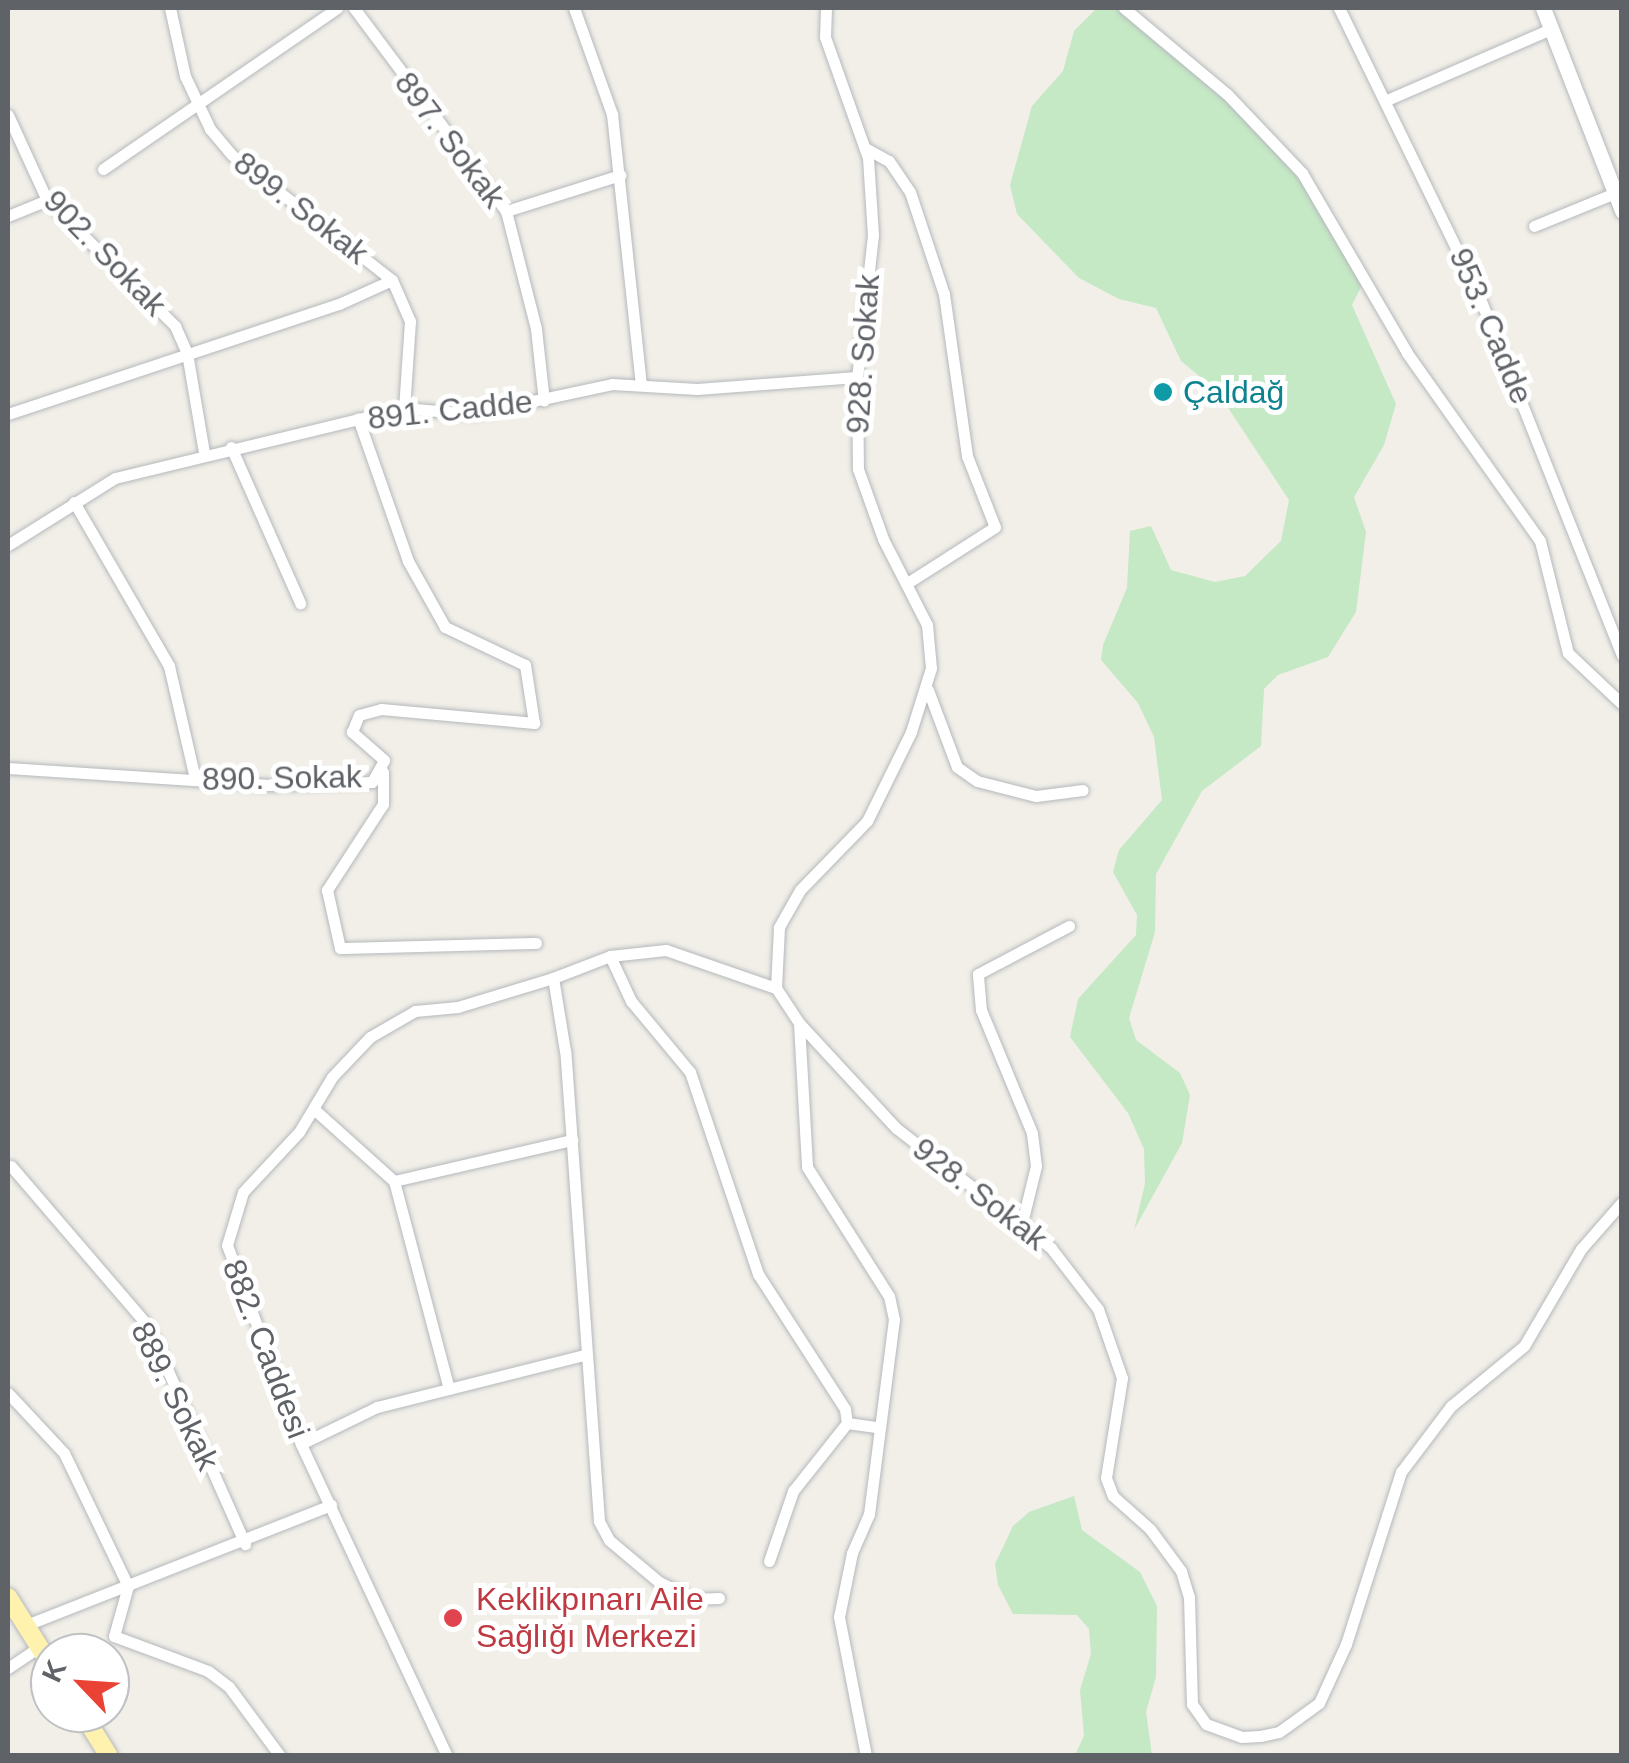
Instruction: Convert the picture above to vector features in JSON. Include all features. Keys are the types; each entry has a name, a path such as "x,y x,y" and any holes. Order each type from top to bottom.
{"main road":[{"path":"1544,8 1618,192 1622,211"},
{"path":"8,1597 30,1633"},
{"path":"95,1733 110,1756"}],"street":[{"name":"899. Sokak","path":"170,8 196,108 232,155 392,280 410,322 404,408"},
{"path":"103,169 338,8"},
{"name":"897. Sokak","path":"354,8 506,211 536,329 544,401"},
{"path":"574,8 612,114 641,384"},
{"name":"928. Sokak","path":"826,8 824,37 866,148 873,234 856,377 858,469 883,539 909,582 927,625 928,690 867,821 786,913 774,942 776,988 800,1023 896,1128 1064,1261 1098,1309 1122,1378 1106,1478 1113,1496 1150,1529 1181,1571 1190,1610 1192,1704 1206,1724 1242,1737 1279,1732 1319,1703 1333,1680 1400,1472 1452,1406 1524,1346 1580,1250 1622,1202"},
{"path":"1124,8 1228,94 1302,173 1408,353 1540,541 1568,653 1622,704"},
{"name":"953. Cadde","path":"1339,8 1388,99 1546,454 1622,655"},
{"path":"1388,99 1551,29"},
{"name":"902. Sokak","path":"8,116 46,200 158,305 187,353 204,452"},
{"path":"866,148 889,161 910,192 944,294 967,456 994,527 909,582"},
{"path":"506,211 620,176"},
{"path":"1534,226 1618,192"},
{"path":"8,216 46,200"},
{"path":"8,414 392,280"},
{"name":"891. Cadde","path":"8,545 116,478 204,452 404,408 472,414 641,384 697,389 856,377"},
{"name":"890. Sokak","path":"8,768 195,780 372,782 383,772 384,760 352,732 359,714 381,710 534,724 525,665 445,627 408,562 358,418"},
{"path":"231,447 300,603"},
{"path":"74,502 169,666 195,780"},
{"path":"928,690 957,767 977,781 1036,796 1083,790"},
{"path":"383,772 384,804 327,890 340,948 536,944"},
{"path":"1022,1227 1036,1166 1032,1132 981,1010 978,974 1069,926"},
{"name":"882. Caddesi","path":"447,1756 301,1444 227,1245 243,1192 316,1110 332,1078 386,1026 415,1012 458,1008 610,956 679,952 776,988"},
{"path":"610,956 631,1001 690,1072 758,1274 837,1394 847,1423"},
{"path":"553,978 572,1140 584,1356 599,1521 609,1540 679,1594 719,1598"},
{"path":"800,1023 807,1167 889,1296 894,1319 876,1427 869,1514 852,1553 839,1617 866,1756"},
{"path":"316,1110 394,1180 449,1390"},
{"path":"394,1180 572,1140"},
{"name":"889. Sokak","path":"10,1166 148,1326 245,1544"},
{"path":"301,1444 377,1407 584,1356"},
{"path":"8,1392 64,1453 128,1586 114,1636 208,1671 229,1687 280,1756"},
{"path":"847,1423 876,1427"},
{"path":"769,1561 804,1471 847,1423"},
{"path":"26,1626 245,1544 331,1505"},
{"path":"8,1668 30,1654"}],"green space":[{"path":"1097,8 1124,8 1227,94 1302,173 1364,281 1352,305 1396,404 1384,445 1354,497 1366,532 1356,612 1328,657 1278,675 1264,689 1261,746 1202,791 1156,874 1155,932 1129,1018 1136,1040 1180,1073 1190,1095 1182,1143 1134,1230 1145,1184 1144,1149 1128,1113 1070,1037 1078,999 1136,935 1137,915 1113,872 1119,850 1162,800 1154,737 1138,703 1101,660 1103,645 1127,588 1130,531 1151,526 1171,570 1215,582 1245,576 1281,541 1289,500 1217,391 1181,361 1156,308 1119,299 1079,278 1017,214 1010,185 1032,106 1063,71 1074,31"},
{"path":"1074,1496 1082,1530 1140,1572 1157,1606 1156,1677 1146,1712 1152,1755 1075,1755 1084,1736 1080,1690 1091,1654 1089,1629 1077,1615 1013,1614 998,1585 995,1564 1013,1526 1029,1512"}],"place":[{"name":"Çaldağ","path":"1163,392"},
{"name":"Keklikpınarı Aile Sağlığı Merkezi","path":"453,1618"}]}
